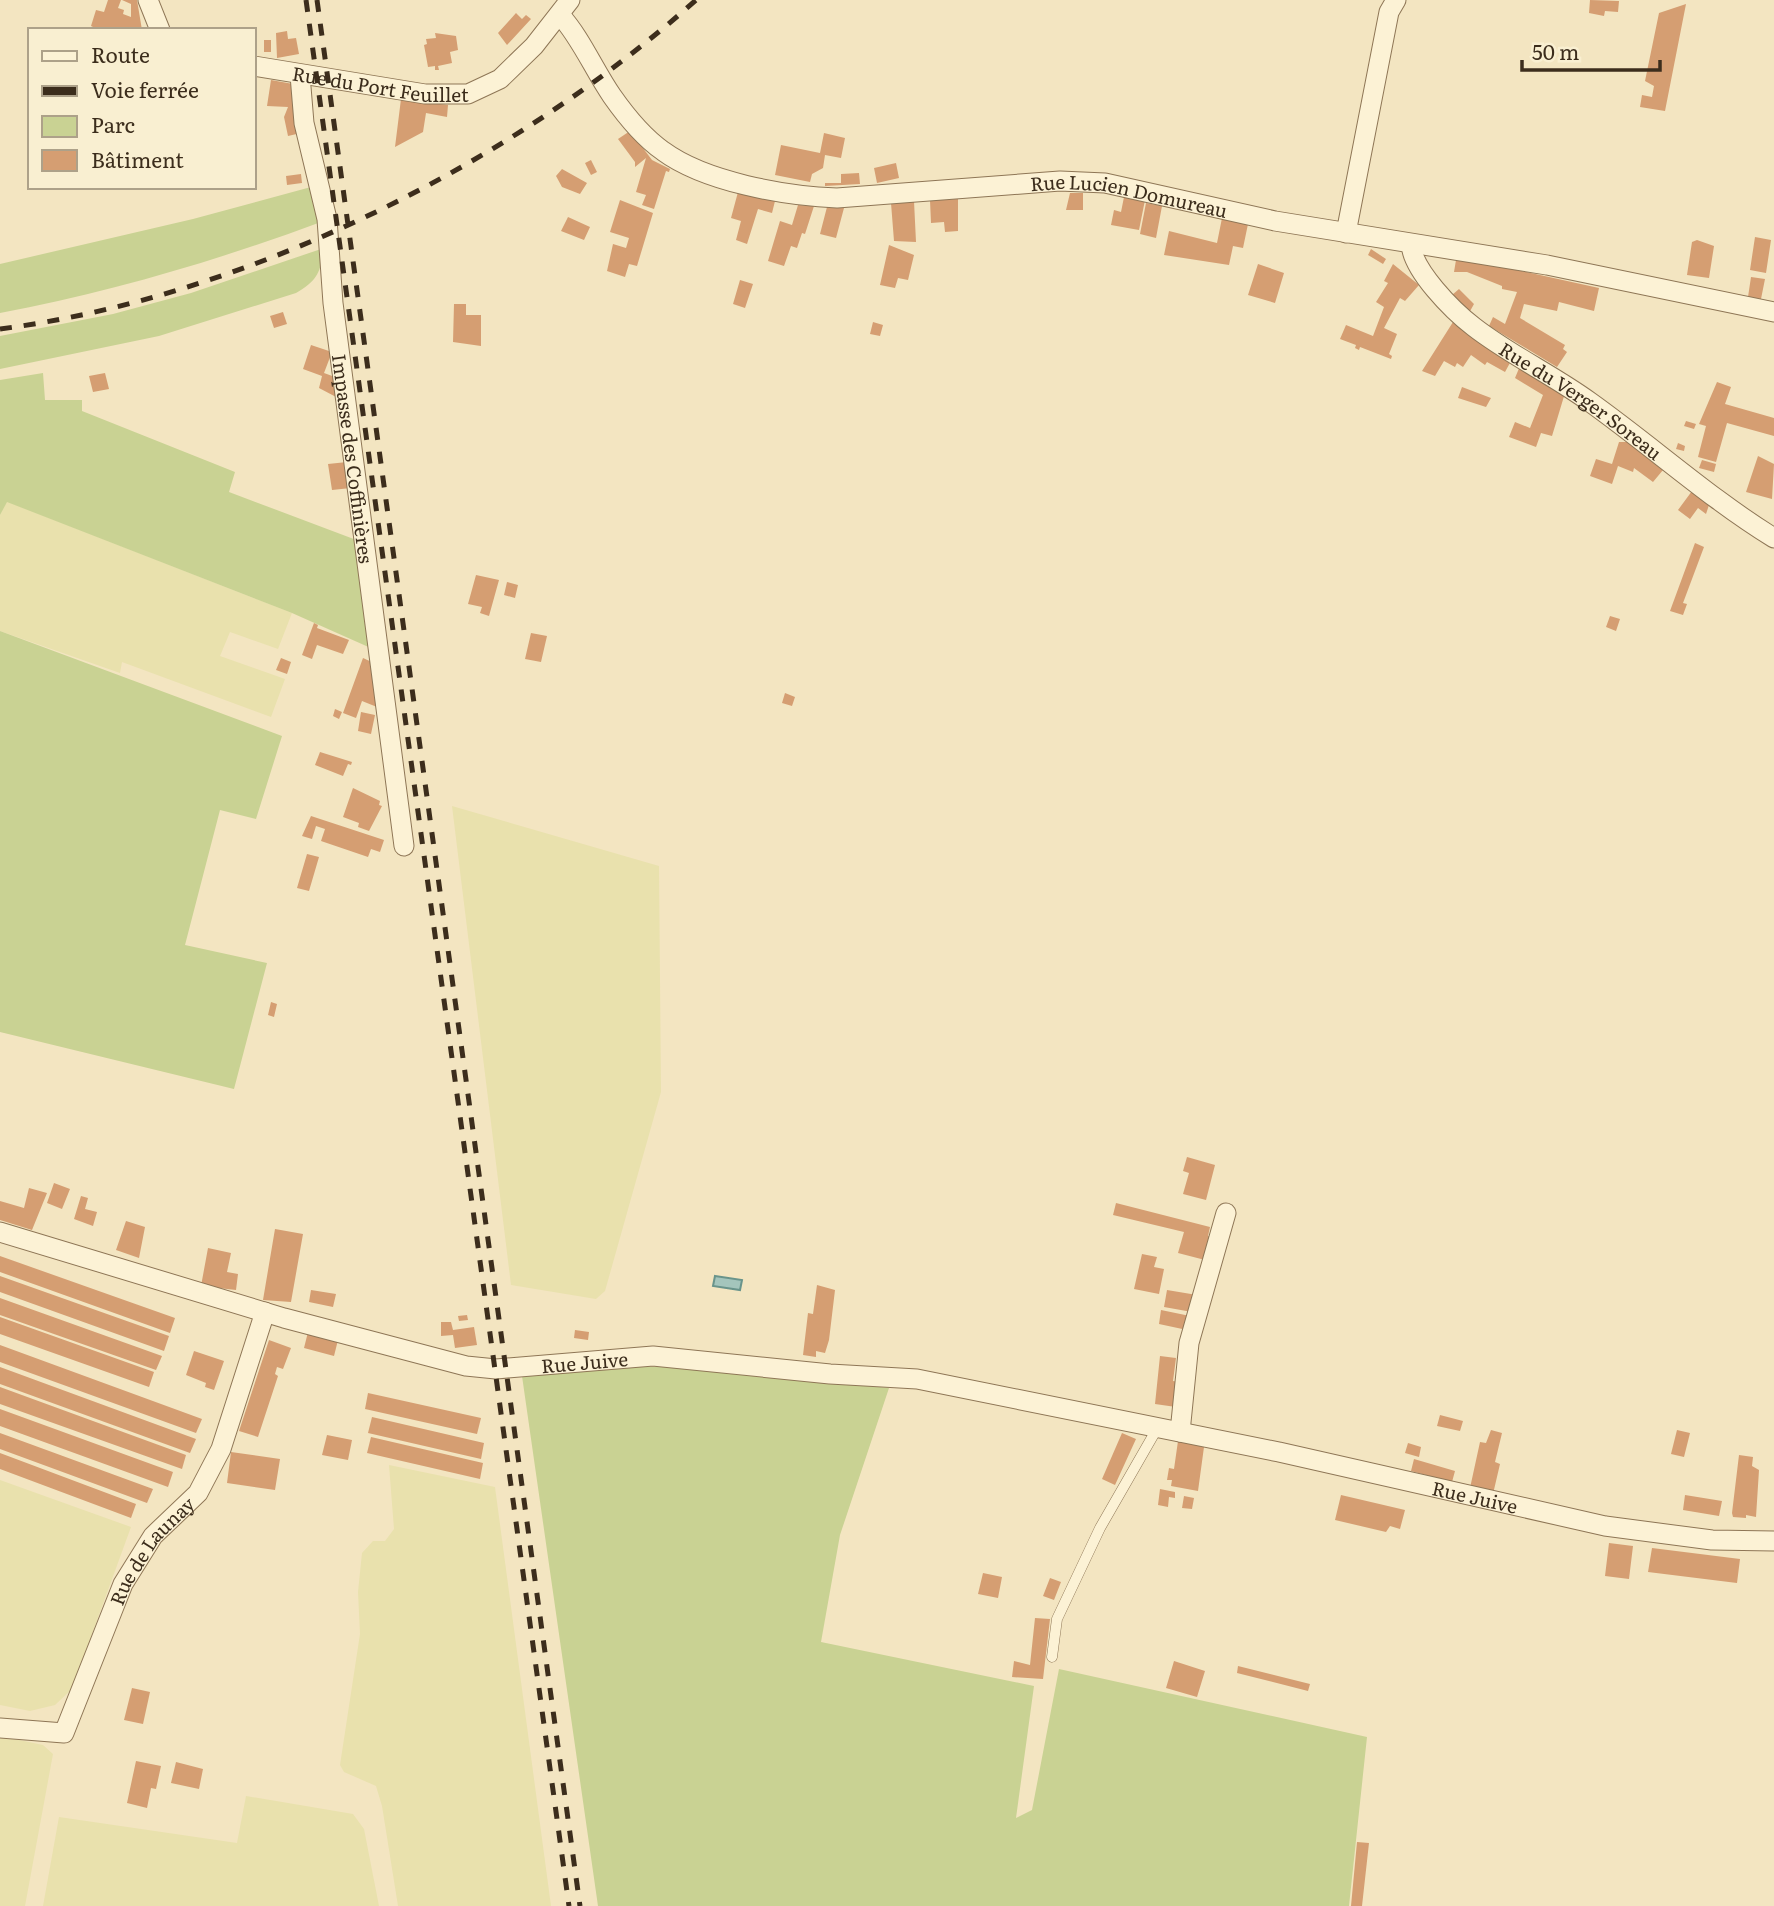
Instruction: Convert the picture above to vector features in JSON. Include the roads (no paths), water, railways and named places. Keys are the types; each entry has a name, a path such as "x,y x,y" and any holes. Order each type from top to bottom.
{"street":[{"path":"148,0 159,28"},
{"path":"1346,233 1389,12 1396,0"},
{"name":"Rue Lucien Domureau","path":"565,8 611,95 652,142 687,166 711,174 809,197 837,198 1046,182 1105,183 1275,221 1547,265 1769,311"},
{"name":"Rue du Port Feuillet","path":"256,66 425,94 468,94 500,79 565,8"},
{"name":"Impasse des Coffinières","path":"300,75 304,123 327,219 333,303 404,846"},
{"name":"Rue du Verger Soreau","path":"1411,244 1411,257 1428,281 1472,326 1591,403 1722,506 1774,538"},
{"path":"1180,1432 1189,1343 1226,1213"},
{"name":"Rue Juive","path":"0,1232 265,1312 466,1366 496,1369 606,1358 688,1357 830,1374 917,1380 1158,1427 1605,1527 1712,1540 1774,1541"},
{"name":"Rue de Launay","path":"0,1728 64,1733 122,1584 152,1536 198,1493 221,1450 265,1312"}],"lane":[{"path":"1052,1657 1057,1619 1103,1522 1158,1427"}],"water":[{"path":"715,1276 742,1280 740,1290 713,1286"}],"railway":[{"path":"306,0 569,1906"},
{"path":"317,0 580,1906"},
{"path":"0,329 93,312 187,287 280,254 371,214 459,168 544,117 623,60 696,0"}]}
